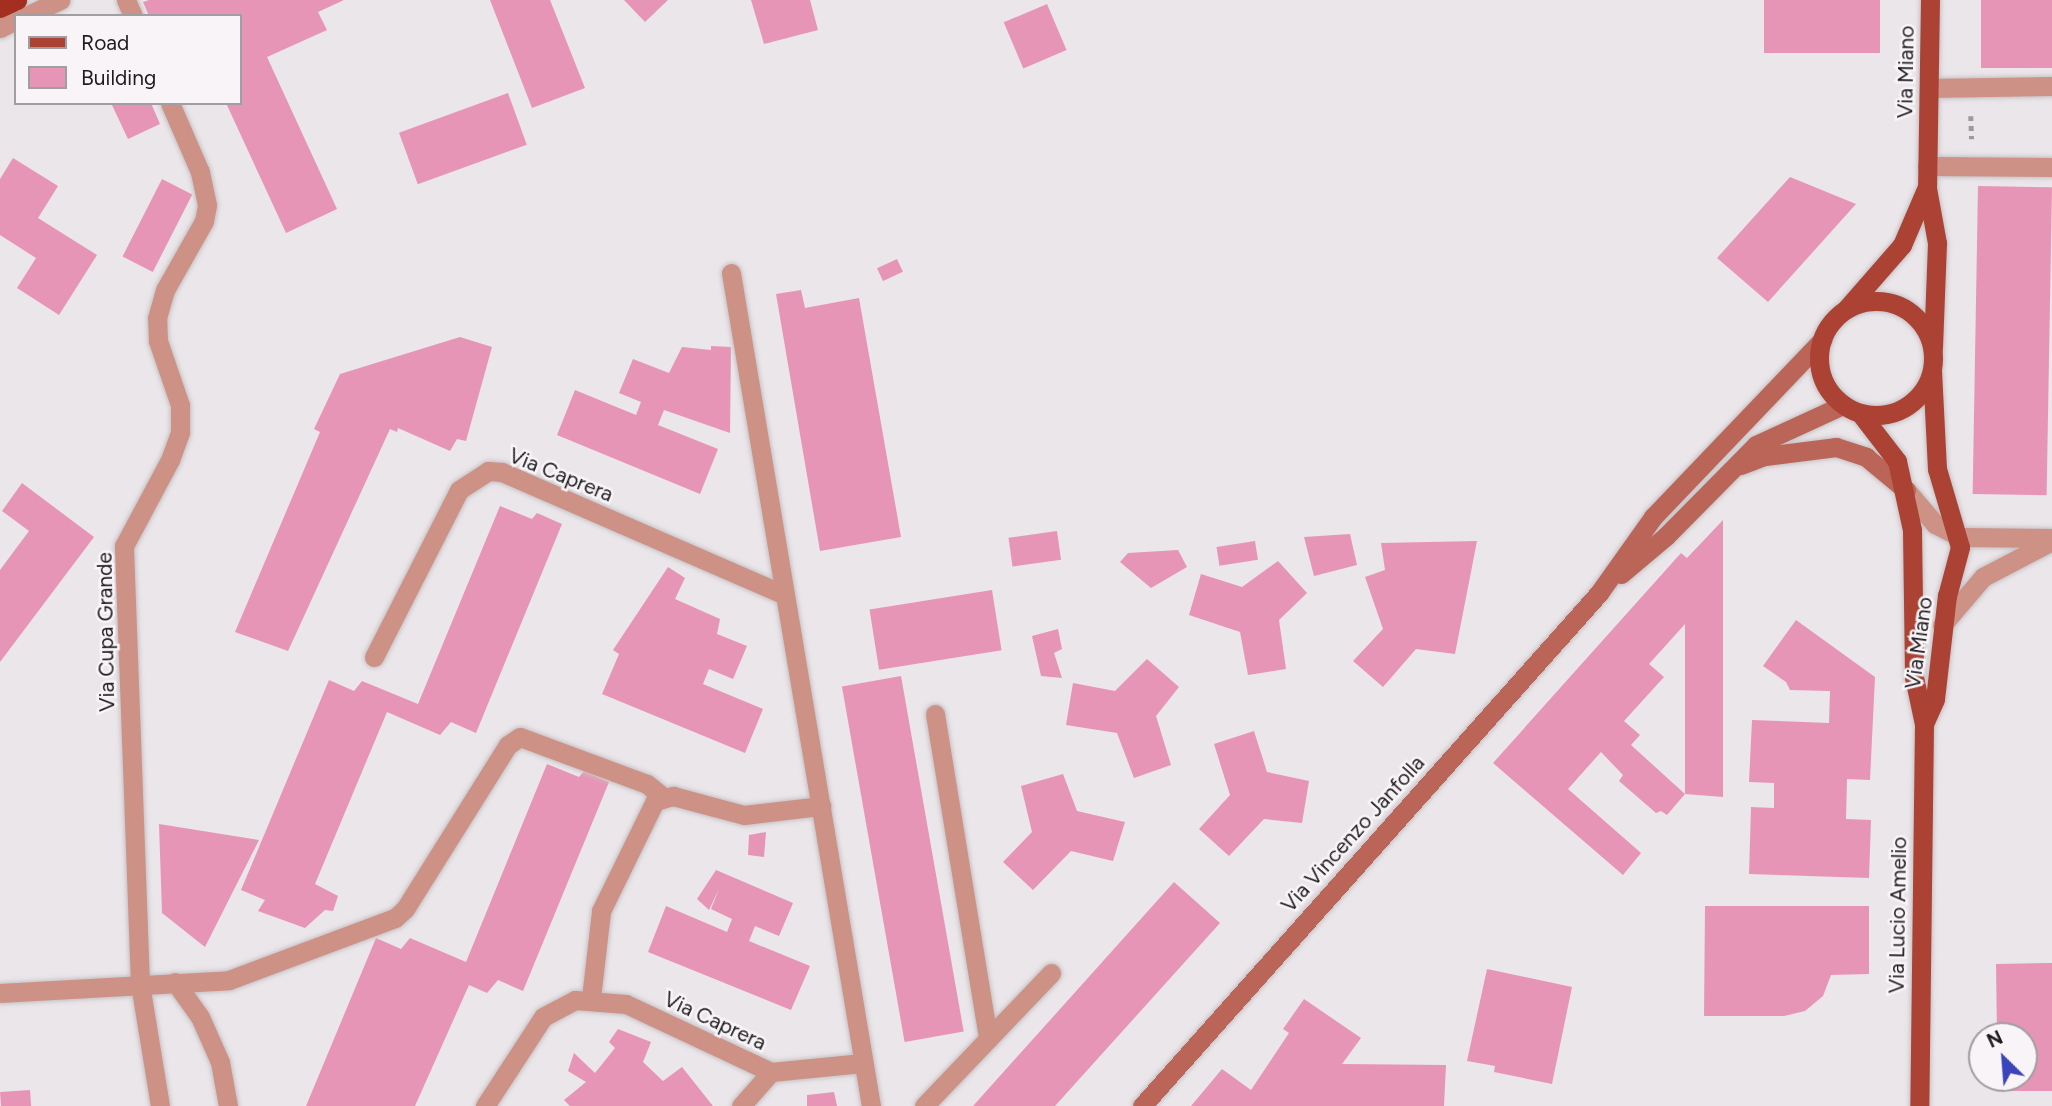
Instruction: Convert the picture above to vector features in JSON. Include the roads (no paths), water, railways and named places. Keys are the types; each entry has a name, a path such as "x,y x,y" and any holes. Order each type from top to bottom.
{"highway":[{"path":"0,8 17,0"}],"main road":[{"name":"Via Miano","path":"1923,724 1935,699 1942,625 1959,537 1937,469 1932,362 1937,243 1927,188 1930,0"},
{"name":"Via Miano","path":"1923,724 1914,677 1912,530 1906,490 1897,461 1822,376 1822,340 1902,245 1927,188"},
{"name":"Via Miano","path":"1845,311 1863,303 1901,307 1928,333 1932,362 1924,389 1912,403 1896,412 1851,409"},
{"name":"Via Vincenzo Janfolla","path":"1142,1106 1599,593 1653,517 1822,340"},
{"name":"Via Vincenzo Janfolla","path":"1599,593 1666,536 1730,470 1774,434 1851,409"},
{"path":"1730,470 1765,456 1836,447 1866,457 1906,490"},
{"name":"Via Lucio Amelio","path":"1919,1106 1923,724"}],"street":[{"path":"30,14 60,0"},
{"path":"1929,88 2052,86"},
{"name":"Via Cupa Grande","path":"160,1106 139,984 124,546 166,470 180,432 180,405 158,341 157,318 165,290 204,221 207,205 200,172 171,105"},
{"path":"1927,166 2052,167"},
{"path":"731,273 782,594 821,806 871,1106"},
{"name":"Via Caprera","path":"374,657 459,490 488,471 502,472 782,594"},
{"path":"1906,490 1935,524 1959,537 2052,540"},
{"path":"1942,625 1983,577 2001,564 2052,540"},
{"path":"935,714 988,1039"},
{"path":"0,993 229,980 251,975 395,918 508,746 520,737 647,784 663,796 744,815 821,806"},
{"path":"592,998 601,911 650,808 663,796"},
{"path":"924,1106 1051,973"},
{"path":"175,982 200,1017 220,1062 228,1106"},
{"name":"Via Caprera","path":"485,1106 543,1017 556,1006 592,998 626,1004 771,1072 863,1063"},
{"path":"741,1106 771,1072"}]}
